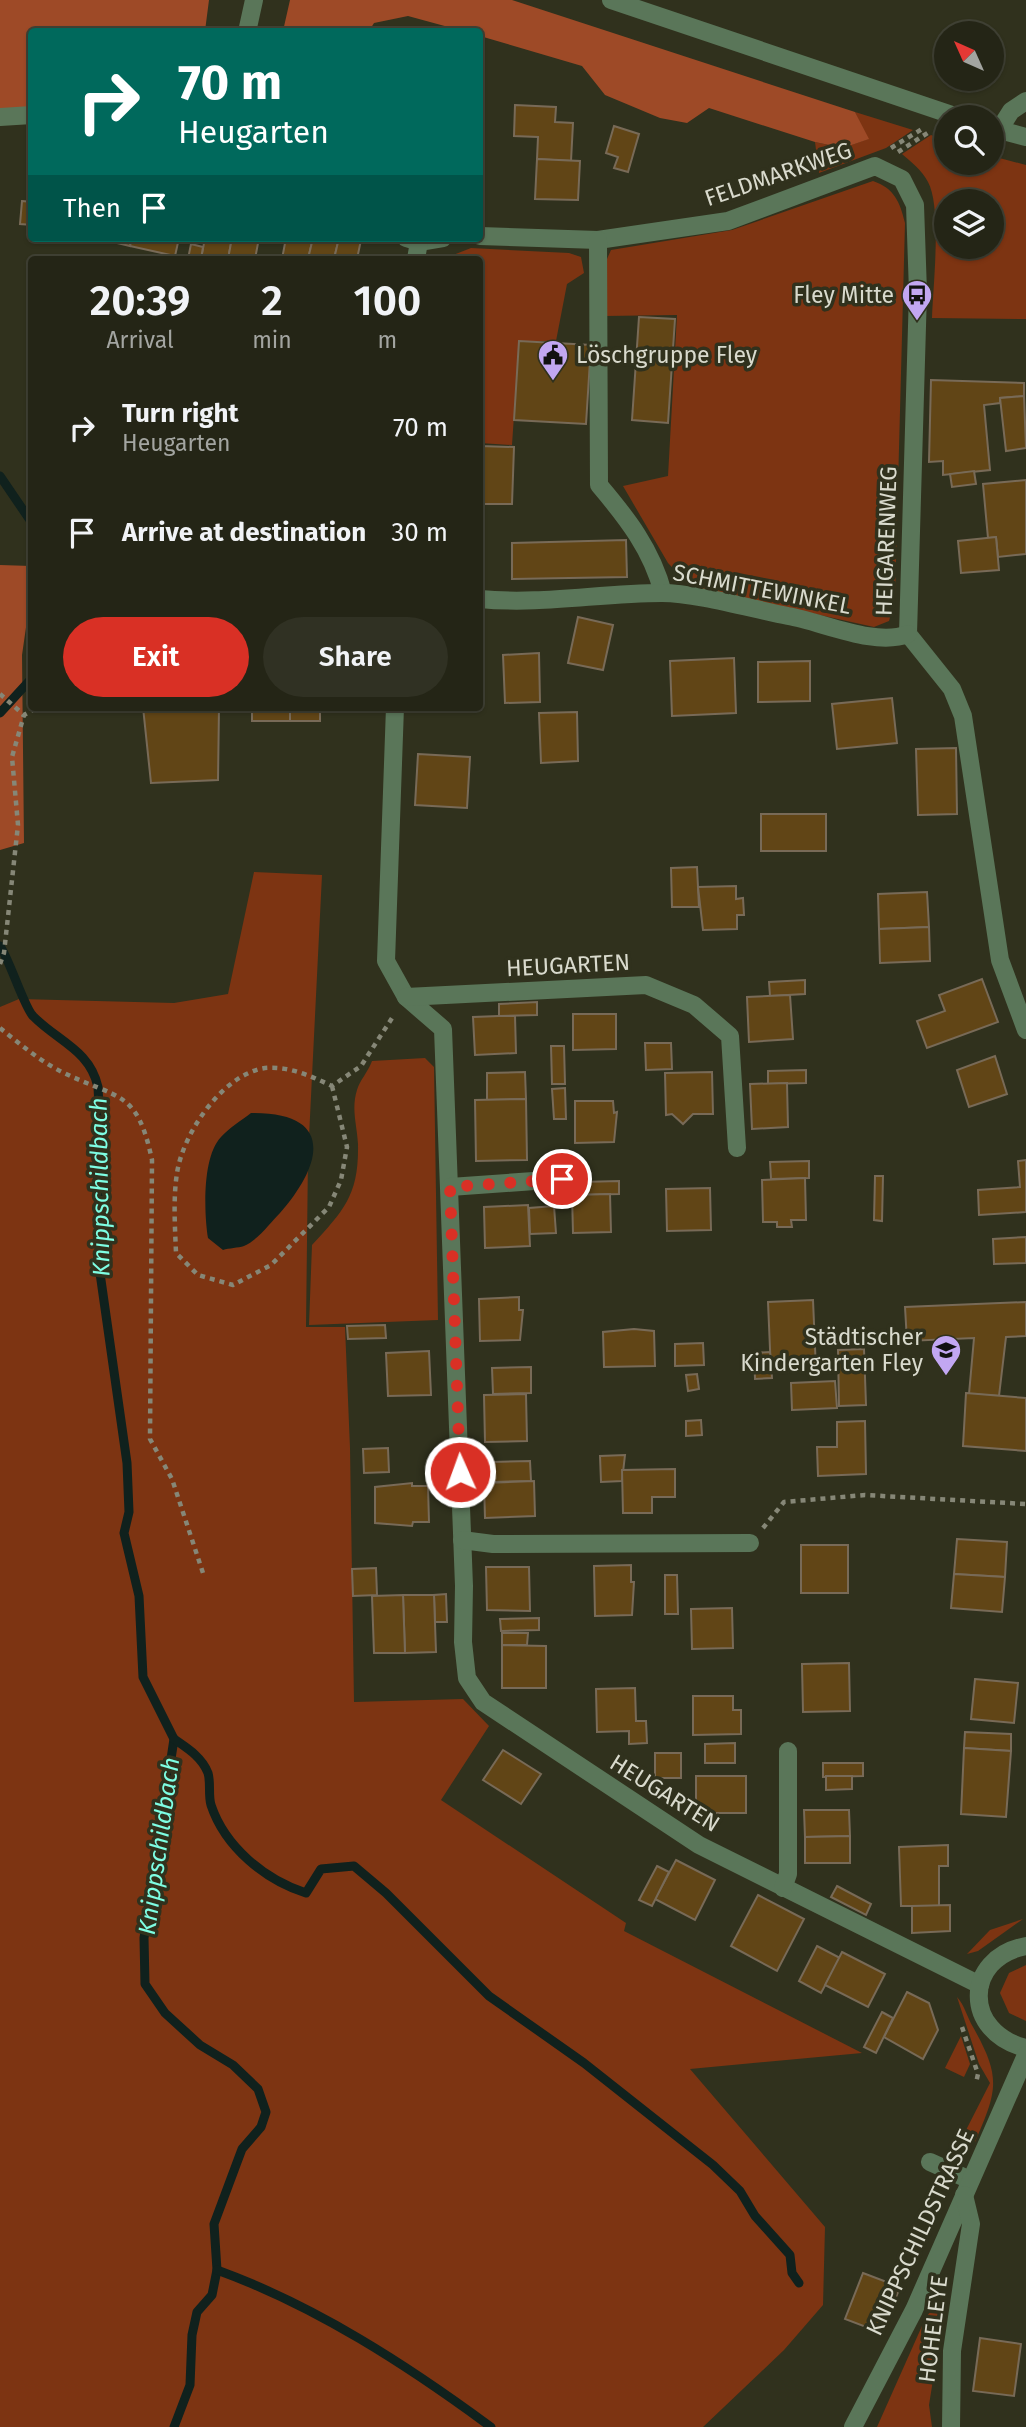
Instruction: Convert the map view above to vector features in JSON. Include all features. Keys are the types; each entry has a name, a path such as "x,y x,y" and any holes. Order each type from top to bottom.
{"street":[{"path":"248,28 254,0"},
{"path":"611,0 934,109"},
{"path":"1004,119 1026,101"},
{"path":"0,117 28,115"},
{"path":"1004,131 1026,137"},
{"name":"FELDMARKWEG","path":"483,236 598,240 728,221 879,167"},
{"name":"HEIGARENWEG","path":"879,167 902,179 915,205 918,292 908,634 952,689 964,716 1000,960 1026,1030"},
{"path":"598,240 598,485 630,521 657,567 663,593"},
{"name":"SCHMITTEWINKEL","path":"483,599 558,601 663,593 815,621 877,638 893,639 908,634"},
{"name":"HEUGARTEN","path":"396,711 386,961 406,997 443,1029 462,1540 463,1642 467,1678 483,1702 664,1824 783,1888 979,1985"},
{"name":"HEUGARTEN","path":"406,997 646,985 694,1005 730,1036 737,1148"},
{"path":"450,1187 562,1179"},
{"path":"462,1540 493,1544 750,1543"},
{"path":"783,1888 788,1874 788,1751"},
{"path":"1026,1946 1004,1952 989,1966 979,1985 980,2008 989,2029 1007,2043 1026,2048"},
{"name":"KNIPPSCHILDSTRASSE","path":"853,2427 914,2310 1026,2055"},
{"path":"930,2162 967,2188"},
{"name":"HOHELEYE","path":"951,2427 952,2351 971,2224 967,2188"}],"path":[{"path":"879,167 896,144 922,129 932,130 899,151"},
{"path":"0,694 24,715"},
{"path":"0,964 4,953 18,825 12,757 24,715 31,711"},
{"path":"332,1086 361,1066 406,997"},
{"path":"0,1028 61,1071 123,1097 146,1134 152,1160 150,1439 172,1479 203,1573"},
{"path":"265,1068 303,1072 332,1086 347,1147 341,1180 329,1207 271,1265 233,1285 198,1275 176,1253 175,1215 177,1171 190,1136 204,1114 225,1086 265,1068"},
{"path":"750,1543 784,1502 865,1495 1026,1504"}],"shaded area":[{"path":"0,0 209,0 205,28 28,28 28,115 0,117"},
{"path":"290,0 512,0 855,112 869,139 843,148 815,142 709,108 687,123 660,118 605,95 582,66 483,37 483,28 452,28 408,16 374,23 371,28 284,28"},
{"path":"855,112 913,130 886,148 819,173 815,142 843,148 868,139"},
{"path":"931,135 934,136 934,175 1004,175 1004,159 1026,165 1026,319 932,318 935,259 1004,259 1004,189 934,189 934,205 928,182 902,154"},
{"path":"873,181 895,197 905,223 895,599 889,621 874,627 702,589 687,583 668,563 623,486 668,476 677,315 604,316 607,259 611,250 732,230"},
{"path":"471,248 569,253 581,257 584,273 567,284 556,341 519,341 512,445 483,443 483,256 451,256"},
{"path":"0,565 28,566 28,614 22,655 24,843 0,850"},
{"path":"254,872 322,875 308,1157 306,1327 345,1327 354,1702 463,1699 489,1726 441,1800 626,1923 624,1931 862,2053 690,2069 825,2227 823,2305 784,2350 703,2427 0,2427 0,1007 19,999 174,1003 228,994"},
{"path":"425,1058 434,1067 438,1320 309,1325 312,1245 341,1211 356,1176 358,1144 354,1104 358,1086 372,1061"},
{"path":"1023,1919 978,1951 967,1954 990,1930"},
{"path":"1026,1965 1026,2021 1009,2013 1000,1993 1009,1973"},
{"path":"957,1997 982,2044 992,2071 992,2096 975,2142 963,2136 990,2083 979,2064"},
{"path":"961,2036 970,2064 964,2077 945,2068"},
{"path":"947,2292 929,2405 932,2427 877,2427 926,2317"}],"water":[{"path":"251,1113 278,1115 297,1121 308,1131 313,1144 312,1160 295,1195 264,1231 244,1246 223,1250 208,1238 205,1200 207,1171 210,1158 221,1137"}],"building":[{"path":"515,105 556,107 555,122 573,123 571,161 537,159 538,137 514,136"},
{"path":"614,126 639,134 628,172 614,168 618,157 606,153"},
{"path":"537,159 580,161 578,200 535,199"},
{"path":"22,201 28,202 28,225 20,224"},
{"path":"117,242 131,242 130,246"},
{"path":"131,242 178,242 175,256 130,246"},
{"path":"204,242 231,242 229,256 202,256"},
{"path":"231,242 258,242 256,256 229,256"},
{"path":"285,242 312,242 309,256 283,256"},
{"path":"312,242 338,242 335,256 309,256"},
{"path":"338,242 361,242 358,256 335,256"},
{"path":"191,244 203,247 202,256 189,256"},
{"path":"639,317 675,319 668,423 632,420"},
{"name":"Löschgruppe Fley","path":"519,341 591,345 586,424 514,420"},
{"path":"931,380 1024,383 1024,396 1000,398 1000,403 984,405 990,470 943,475 943,461 929,462"},
{"path":"1024,396 1026,448 1006,451 1000,398"},
{"path":"483,446 514,447 512,504 483,504"},
{"path":"974,471 976,484 952,487 950,474"},
{"path":"1026,480 1026,554 998,557 996,537 988,538 983,484"},
{"path":"996,537 999,570 961,573 958,541"},
{"path":"626,540 627,577 512,579 512,543"},
{"path":"578,617 613,625 603,670 568,663"},
{"path":"539,653 540,702 505,703 503,655"},
{"path":"734,658 736,713 672,716 670,661"},
{"path":"810,661 810,701 758,702 758,662"},
{"path":"892,698 897,743 837,749 832,704"},
{"path":"143,711 219,711 218,780 151,783"},
{"path":"252,711 290,711 290,721 252,721"},
{"path":"290,711 320,711 320,721 290,721"},
{"path":"577,712 578,761 541,763 539,713"},
{"path":"956,748 957,814 918,815 916,749"},
{"path":"418,754 470,757 467,808 415,805"},
{"path":"761,814 826,814 826,851 761,851"},
{"path":"697,867 699,907 672,907 671,868"},
{"path":"736,886 736,899 743,898 744,915 737,915 737,929 703,930 698,887"},
{"path":"927,892 929,927 879,929 878,894"},
{"path":"929,927 930,961 880,963 879,929"},
{"path":"982,979 998,1022 927,1048 917,1021 945,1011 939,995"},
{"path":"805,980 805,994 770,996 769,982"},
{"path":"790,995 793,1039 749,1042 747,997"},
{"path":"537,1002 537,1015 499,1016 499,1004"},
{"path":"573,1014 616,1014 616,1049 573,1050"},
{"path":"515,1016 516,1053 475,1055 473,1017"},
{"path":"645,1043 671,1043 672,1069 646,1070"},
{"path":"551,1046 564,1046 565,1084 552,1084"},
{"path":"995,1056 1007,1094 969,1107 957,1070"},
{"path":"806,1070 806,1083 768,1084 768,1071"},
{"path":"525,1072 526,1099 487,1100 487,1073"},
{"path":"712,1072 713,1114 693,1114 683,1124 672,1114 666,1115 665,1073"},
{"path":"787,1083 788,1127 752,1129 750,1084"},
{"path":"565,1088 566,1119 554,1119 552,1089"},
{"path":"526,1099 527,1160 476,1161 475,1100"},
{"path":"575,1101 613,1101 614,1113 617,1112 614,1142 575,1143"},
{"path":"1026,1160 1026,1212 979,1215 978,1190 1020,1187 1018,1161"},
{"path":"809,1161 809,1178 771,1179 770,1162"},
{"path":"875,1176 883,1176 882,1221 874,1220"},
{"path":"805,1178 806,1220 791,1220 792,1227 777,1227 777,1222 763,1222 762,1180"},
{"path":"619,1181 619,1194 581,1195 581,1182"},
{"path":"710,1188 711,1230 667,1231 666,1189"},
{"path":"610,1194 611,1232 573,1233 572,1195"},
{"path":"528,1205 530,1246 485,1248 484,1207"},
{"path":"554,1206 556,1233 530,1234 529,1208"},
{"path":"1026,1237 1026,1263 994,1264 993,1239"},
{"path":"519,1297 519,1310 523,1310 520,1340 480,1341 479,1299"},
{"path":"813,1300 816,1370 771,1372 768,1302"},
{"path":"1026,1302 1026,1336 1006,1337 999,1396 969,1394 974,1338 907,1341 905,1307"},
{"path":"385,1325 386,1338 348,1339 347,1326"},
{"path":"634,1329 654,1331 655,1366 604,1367 603,1332"},
{"path":"703,1343 704,1365 675,1366 675,1344"},
{"path":"864,1349 866,1405 839,1406 838,1350"},
{"path":"429,1351 431,1395 388,1396 386,1353"},
{"path":"770,1352 772,1378 755,1379 754,1353"},
{"path":"531,1367 531,1393 493,1394 492,1368"},
{"path":"697,1374 699,1389 688,1391 686,1375"},
{"path":"835,1381 837,1408 792,1410 791,1383"},
{"path":"966,1393 1026,1398 1026,1451 963,1446"},
{"path":"526,1394 527,1441 485,1442 484,1395"},
{"path":"701,1420 702,1435 686,1436 686,1421"},
{"path":"865,1421 866,1474 818,1476 817,1447 837,1447 837,1422"},
{"path":"388,1448 389,1472 364,1473 363,1449"},
{"path":"625,1455 622,1481 601,1482 600,1456"},
{"path":"530,1461 531,1481 493,1482 492,1462"},
{"path":"675,1469 675,1497 652,1497 652,1513 623,1513 622,1470"},
{"path":"534,1481 535,1516 485,1518 484,1483"},
{"path":"412,1483 412,1486 428,1486 429,1522 413,1522 412,1526 375,1523 375,1487"},
{"path":"957,1539 1007,1542 1005,1577 954,1574"},
{"path":"801,1545 848,1545 848,1593 801,1593"},
{"path":"631,1565 631,1582 634,1582 632,1615 595,1616 594,1566"},
{"path":"486,1567 529,1567 530,1611 487,1610"},
{"path":"376,1568 377,1595 353,1596 352,1569"},
{"path":"954,1574 1005,1577 1002,1612 951,1608"},
{"path":"665,1575 677,1575 678,1614 665,1614"},
{"path":"446,1594 447,1622 435,1622 434,1595"},
{"path":"403,1595 434,1595 436,1652 405,1653"},
{"path":"403,1595 405,1653 374,1653 372,1596"},
{"path":"732,1608 733,1648 692,1649 691,1609"},
{"path":"539,1618 539,1630 501,1631 500,1619"},
{"path":"502,1633 528,1633 527,1645 502,1645"},
{"path":"502,1645 546,1646 546,1688 502,1688"},
{"path":"849,1663 850,1711 803,1712 802,1664"},
{"path":"975,1679 1018,1683 1014,1723 971,1719"},
{"path":"635,1688 636,1721 646,1721 647,1743 629,1744 629,1731 597,1732 596,1689"},
{"path":"693,1696 733,1696 733,1710 741,1710 741,1734 693,1735"},
{"path":"965,1732 1011,1734 1011,1751 964,1748"},
{"path":"735,1743 735,1763 705,1763 705,1744"},
{"path":"964,1748 1011,1751 1006,1817 961,1814"},
{"path":"503,1750 541,1774 521,1804 483,1780"},
{"path":"655,1753 681,1753 681,1778 655,1778"},
{"path":"823,1763 863,1763 863,1776 823,1777"},
{"path":"696,1776 746,1776 746,1813 696,1813"},
{"path":"826,1776 852,1776 852,1789 826,1790"},
{"path":"804,1810 849,1810 850,1836 805,1837"},
{"path":"850,1836 850,1863 805,1863 805,1837"},
{"path":"948,1845 948,1866 939,1866 939,1906 901,1906 899,1847"},
{"path":"676,1860 715,1880 695,1920 655,1899"},
{"path":"657,1866 669,1872 652,1906 639,1900"},
{"path":"837,1886 871,1904 866,1915 831,1897"},
{"path":"758,1895 804,1919 777,1971 731,1946"},
{"path":"950,1905 950,1931 912,1933 912,1906"},
{"path":"817,1946 840,1958 821,1993 799,1981"},
{"path":"842,1952 885,1974 868,2007 825,1985"},
{"path":"907,1992 929,2003 938,2030 923,2059 884,2037"},
{"path":"882,2012 893,2018 876,2053 864,2047"},
{"path":"863,2273 900,2287 882,2333 845,2319"},
{"path":"980,2338 1021,2344 1014,2396 973,2391"}],"waterway":[{"name":"Knippschildbach","path":"0,476 28,517"},
{"name":"Knippschildbach","path":"0,713 28,682"},
{"name":"Knippschildbach","path":"0,946 30,1012 80,1055 94,1074 98,1087 105,1225 98,1259 127,1463 129,1512 124,1533 139,1596 143,1677 174,1739 144,1938 145,1984 165,2013 200,2045 233,2065 258,2089 266,2112 261,2127 242,2149 214,2224 217,2270 212,2295 197,2312 192,2335 190,2385 174,2427"},
{"path":"174,1739 202,1762 209,1777 211,1805 217,1820 236,1848 248,1860 276,1880 306,1893 321,1869 354,1866 386,1893 489,1996 584,2063 713,2165 740,2191 755,2216 790,2255 792,2273 799,2283"},
{"path":"217,2270 290,2301 360,2339 427,2381 491,2427"}],"place":[{"name":"Fley Mitte","path":"917,322"},
{"name":"Löschgruppe Fley","path":"553,382"},
{"name":"Städtischer Kindergarten Fley","path":"946,1377"}],"route":[{"path":"460,1472 450,1187 562,1179"}]}
